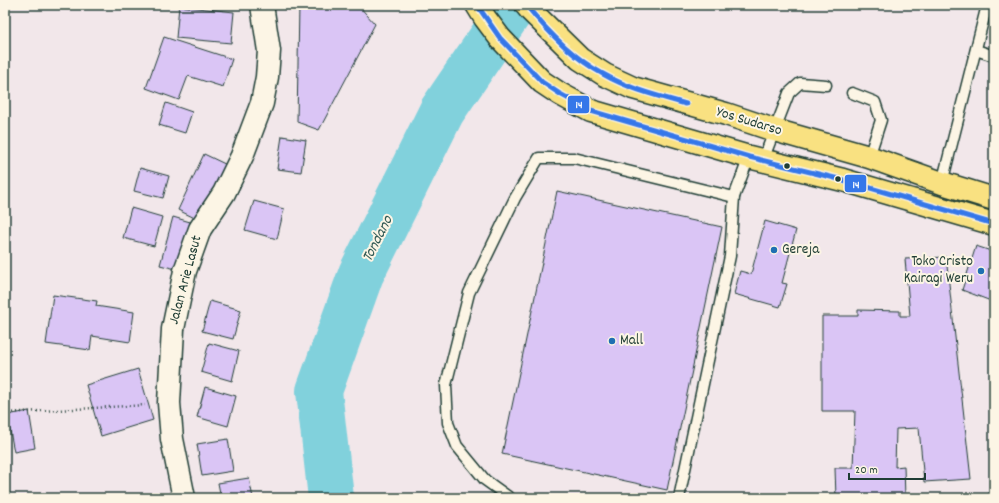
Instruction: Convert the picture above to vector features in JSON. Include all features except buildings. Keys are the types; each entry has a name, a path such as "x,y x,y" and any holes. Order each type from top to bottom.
{"highway":[{"path":"477,5 500,38 542,82 591,111 756,158 850,182 994,224"},
{"name":"Yos Sudarso","path":"526,5 580,59 605,76 632,88 726,114 774,130 869,157 942,183 994,199"}],"main road":[{"name":"Jalan Arie Lasut","path":"184,498 172,439 169,403 173,329 185,272 200,229 224,193 242,156 262,103 267,77 269,51 262,5"}],"lane":[{"path":"942,183 986,5"},
{"path":"976,50 994,56"},
{"path":"679,498 730,256 734,197 774,130 789,93 800,83 826,85"},
{"path":"852,93 875,102 881,120 869,157"},
{"path":"510,498 485,480 457,446 448,423 446,385 468,293 515,198 540,158 574,158 734,197"}],"path":[{"path":"5,413 169,403"}],"waterway":[{"name":"Tondano","path":"331,498 319,391 361,274 442,111 514,5"}],"transit line":[{"name":"14","path":"477,5 500,38 542,82 591,111 749,157 843,180 994,224"},
{"name":"14","path":"526,5 561,43 592,68 633,88 686,104"}],"place":[{"name":"Gereja","path":"774,250"},
{"name":"Toko Cristo Kairagi Weru","path":"981,271"},
{"name":"Mall","path":"612,341"}]}
